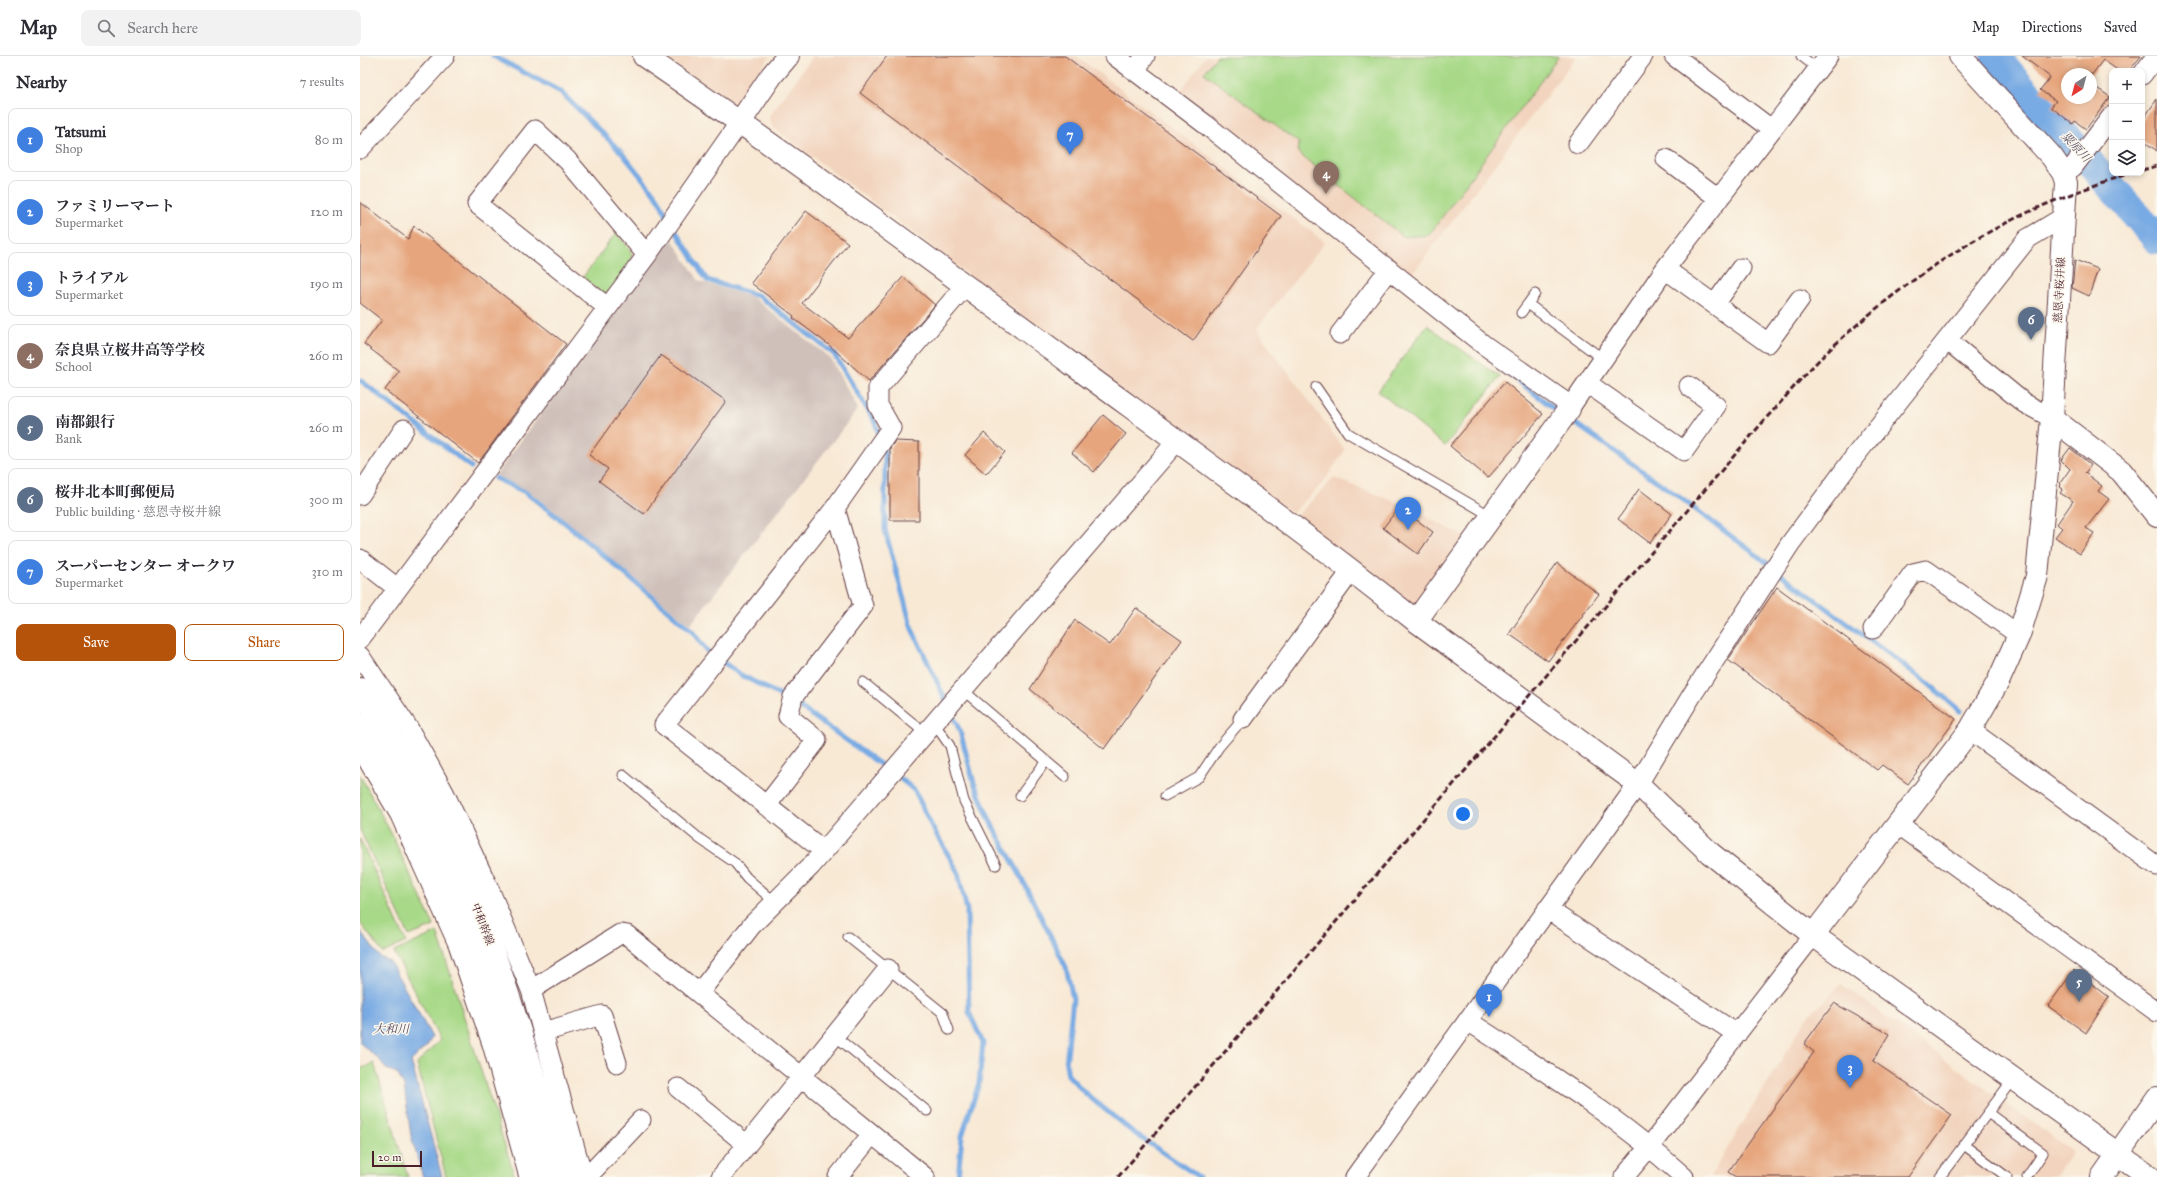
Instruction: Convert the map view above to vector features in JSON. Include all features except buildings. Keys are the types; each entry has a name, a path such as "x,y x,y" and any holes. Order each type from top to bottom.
{"street":[{"path":"360,150 445,56"},
{"path":"644,56 740,122 1352,570 1416,621 1638,784 1710,853 1813,935 2150,1177"},
{"path":"362,631 397,588 607,307 647,256 772,74 788,56"},
{"path":"1116,56 1206,124 1384,275 1484,345 1566,412"},
{"path":"1135,71 1145,56"},
{"path":"1578,144 1643,56"},
{"path":"1674,56 1771,129"},
{"name":"慈恩寺桜井線","path":"1813,935 1970,730 1998,682 2020,635 2037,576 2052,418 2062,218 2068,170 2052,157 1960,56"},
{"path":"2145,71 2156,56"},
{"path":"1416,621 1566,412 1665,269 1823,62"},
{"path":"2068,170 2092,143 2109,120"},
{"path":"607,307 477,204 535,130 567,160 647,256"},
{"path":"1666,159 1718,198"},
{"path":"1355,1177 1638,784 1671,728 1775,566 1855,456 2027,240 2062,218"},
{"path":"1715,304 1741,268"},
{"path":"1665,269 1768,342 1800,299"},
{"path":"1340,334 1384,275"},
{"path":"824,851 664,725 835,508 891,428 878,406 878,388 965,286"},
{"path":"1946,340 2024,403 2052,418 2121,471 2135,486 2156,514"},
{"path":"1586,383 1684,451 1716,406 1689,386"},
{"path":"360,495 404,429"},
{"path":"699,993 752,926 776,903 824,851 1178,442"},
{"path":"766,806 817,740 788,716 791,701 863,606 835,508"},
{"path":"360,559 397,588"},
{"path":"1243,719 1352,570"},
{"path":"1873,629 1913,573 1926,570 2020,635"},
{"path":"360,656 409,729 444,792 490,891 531,990 582,1177"},
{"name":"中和幹線","path":"360,689 428,801 473,899 500,967 565,1177"},
{"name":"中和幹線","path":"360,724 397,782 447,886 484,980 545,1177"},
{"path":"1970,730 2157,866"},
{"path":"360,747 400,815 458,944 492,1044 529,1177"},
{"path":"1898,824 2157,1012"},
{"path":"1547,909 1737,1034"},
{"path":"531,990 620,934 627,935 925,1177"},
{"path":"1624,1177 1650,1146 1813,935"},
{"path":"721,1177 888,969"},
{"path":"543,1032 602,1016 617,1063"},
{"path":"1468,1021 1580,1094 1650,1146 1684,1177"},
{"path":"678,1088 747,1145"},
{"path":"2102,1177 2117,1153 2157,1098"},
{"path":"587,1177 641,1120"},
{"path":"838,1177 872,1134"}],"lane":[{"path":"1800,56 1823,62"},
{"path":"1521,313 1535,294"},
{"path":"1528,304 1603,359"},
{"path":"1316,387 1348,433 1491,516"},
{"path":"863,682 939,718 950,746 964,801 996,865"},
{"path":"964,691 1065,777"},
{"path":"1165,796 1199,777 1219,747 1243,719"},
{"path":"1020,796 1046,761"},
{"path":"624,775 700,839 735,863 747,878 776,903"},
{"path":"848,937 943,1012 949,1030"},
{"path":"835,1036 927,1111"},
{"path":"1942,1176 2013,1079"},
{"path":"1988,1113 2043,1153 2027,1177"},
{"path":"1964,1145 2007,1177"}],"shaded area":[{"path":"663,56 770,56 734,106"},
{"path":"813,56 1076,56 1325,242 1256,329 1345,450 1323,483 1292,513 1136,401 773,127 769,117"},
{"path":"1206,56 1217,56 1205,74 1299,144 1429,235 1559,56 1577,56 1410,277 1177,96"},
{"path":"670,236 699,281 752,297 830,358 858,409 690,625 539,499 496,475"},
{"path":"1334,478 1401,504 1469,539 1414,605 1296,517"},
{"path":"1841,984 2072,1151 2055,1177 1710,1177 1806,1019"}],"green space":[{"path":"1217,56 1559,56 1429,235 1404,237 1298,153 1299,143 1204,73"},
{"path":"616,233 630,250 632,257 628,269 619,283 609,292 605,293 596,289 583,277"},
{"path":"1427,325 1500,377 1445,446 1378,391"},
{"path":"360,775 391,833 434,926 409,936 360,830"},
{"path":"360,839 406,942 383,953 360,923"},
{"path":"437,932 515,1177 446,1177 417,1064 440,1040 394,952"},
{"path":"374,1063 408,1177 360,1177 360,1069"}],"water":[{"name":"大和川","path":"360,931 380,957 390,962 432,1037 427,1046 411,1061 442,1177 423,1177 411,1136 404,1086 397,1073 386,1069 380,1060 360,1043"}],"waterway":[{"path":"493,56 561,92 622,153 658,198 668,218"},
{"name":"粟原川","path":"1995,56 2157,239"},
{"path":"673,227 707,280 759,296 834,354 875,422 879,436"},
{"path":"1508,373 1560,413"},
{"path":"360,380 471,467"},
{"path":"1569,419 1675,494 1771,566"},
{"path":"883,449 885,456 885,530 912,629 947,703"},
{"path":"495,478 525,492 569,526 691,630 707,651 713,655"},
{"path":"1777,571 1929,684 1960,711"},
{"path":"720,660 741,675 789,700"},
{"path":"796,704 884,767"},
{"path":"950,710 960,731 974,783 990,821 1019,873 1066,967 1073,999 1066,1064 1068,1075 1086,1094 1134,1133 1199,1177"},
{"path":"901,779 915,791 931,825 958,872 967,910 969,1012 983,1043 979,1083 962,1136 958,1177"}],"railway":[{"path":"2145,169 2157,166"},
{"path":"1118,1177 1768,416 1839,340 1910,283 1961,248 2012,220 2055,200 2122,176"}],"place":[{"name":"スーパーセンター オークワ","path":"1070,155"},
{"name":"奈良県立桜井高等学校","path":"1326,194"},
{"name":"桜井北本町郵便局","path":"2031,340"},
{"name":"ファミリーマート","path":"1408,530"},
{"name":"南都銀行","path":"2079,1002"},
{"name":"Tatsumi","path":"1489,1017"},
{"name":"トライアル","path":"1850,1088"}]}
